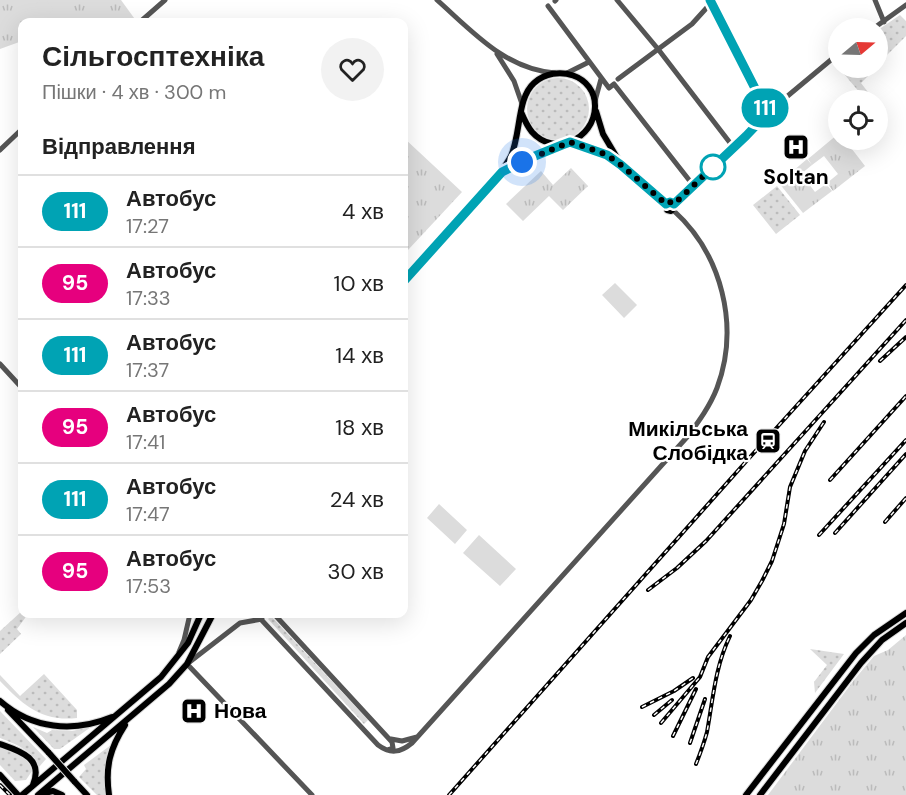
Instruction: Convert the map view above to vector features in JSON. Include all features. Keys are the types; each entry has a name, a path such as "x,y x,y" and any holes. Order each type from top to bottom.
{"main road":[{"path":"570,142 599,151 621,165 671,206 734,148 765,116 762,112 768,108 711,1"},
{"path":"408,277 502,172 516,141 522,104 532,84 540,78 557,73 567,73 587,86 603,134 621,165"},
{"path":"502,172 582,135 590,124 595,105"},
{"path":"521,112 532,132 542,140 562,145"},
{"path":"746,795 856,653 874,635 906,613"},
{"path":"0,775 20,795 32,787 147,690 175,661 188,643 199,618"},
{"path":"38,795 169,684 197,649 211,618"},
{"path":"760,795 861,663 882,640 906,623"},
{"path":"0,701 24,717 60,727 95,723 119,715"},
{"path":"0,701 87,795"},
{"path":"109,795 108,773 112,747 129,718"},
{"path":"0,744 23,753 31,760 36,774 32,787"},
{"path":"38,795 53,791 62,795"}],"street":[{"path":"145,18 165,0"},
{"path":"437,0 496,53 514,81 522,104"},
{"path":"617,0 734,148"},
{"path":"875,0 882,18"},
{"path":"618,79 692,24 711,1"},
{"path":"888,19 906,5"},
{"path":"548,6 601,79 609,88 614,84 693,185"},
{"path":"496,53 528,68 557,73"},
{"path":"567,73 589,62"},
{"path":"768,108 828,62"},
{"path":"595,105 601,79"},
{"path":"0,150 18,133"},
{"path":"312,795 187,664 240,623 262,619 349,716 385,750 391,752 402,750 418,736 688,436 713,397 718,386 725,351 727,323 724,298 707,253 693,231 671,206"},
{"path":"0,364 18,384"},
{"path":"175,661 184,640 189,618"},
{"path":"278,618 387,736 394,745 390,750 385,750"},
{"path":"387,736 402,741 418,736"}],"green space":[{"path":"0,0 121,0 134,18 18,18 18,42 0,49"},
{"path":"41,0 46,0 54,10 43,18 28,18 24,12"},
{"path":"900,15 906,21 906,36 888,54 888,23"},
{"path":"558,78 580,87 589,109 580,131 558,140 536,131 527,109 536,87"},
{"path":"847,78 866,78 861,83 866,90 858,90"},
{"path":"408,142 462,192 408,250"},
{"path":"828,142 828,150 853,150 865,166 833,191 827,183 838,174 824,156 812,165 808,159"},
{"path":"807,159 812,165 801,174 815,192 826,184 832,191 803,213 779,183"},
{"path":"571,168 588,186 563,210 549,196 523,221 506,204 541,171 553,185"},
{"path":"777,186 800,215 776,234 753,205"},
{"path":"615,283 637,305 624,318 602,295"},
{"path":"439,504 467,530 455,544 427,518"},
{"path":"479,535 516,569 500,586 463,553"},
{"path":"18,615 18,618 25,618 17,629 21,634 0,654 0,631"},
{"path":"273,618 368,720 364,724 268,619"},
{"path":"906,635 906,795 768,795 874,656 888,650"},
{"path":"810,649 844,654 815,693 814,682 827,665"},
{"path":"44,674 77,710 77,718 53,717 34,710 0,681 0,675 20,696"},
{"path":"0,711 46,759 39,767 28,752 0,738"},
{"path":"33,727 47,733 52,730 72,731 91,727 60,749 54,749"},
{"path":"111,745 105,778 105,795 97,795 79,777 86,769 84,765"},
{"path":"0,748 28,762 32,771 26,780 15,781 0,765"}],"railway":[{"path":"449,795 906,285"},
{"path":"648,590 677,568 706,541 906,320"},
{"path":"880,361 906,337"},
{"path":"830,480 906,396"},
{"path":"661,723 700,677 708,657 751,600 762,581 772,561 784,524 790,487 805,451 824,422"},
{"path":"819,535 906,440"},
{"path":"835,533 906,454"},
{"path":"885,522 906,498"},
{"path":"696,764 707,732 718,671 730,636"},
{"path":"642,707 674,691 693,678"},
{"path":"673,736 696,689"},
{"path":"690,743 705,699"},
{"path":"654,715 672,700"},
{"path":"0,785 10,795"}],"bus line":[{"name":"111","path":"408,277 502,172 570,142 607,155 666,204 668,202 674,204 765,116 762,112 765,108 710,0"}],"place":[{"name":"Soltan","path":"796,147"},
{"name":"Микільська Слобідка","path":"768,441"},
{"name":"Нова","path":"194,711"}],"route":[{"path":"522,162 570,142 607,155 666,204 668,202 674,204 713,167"}]}
